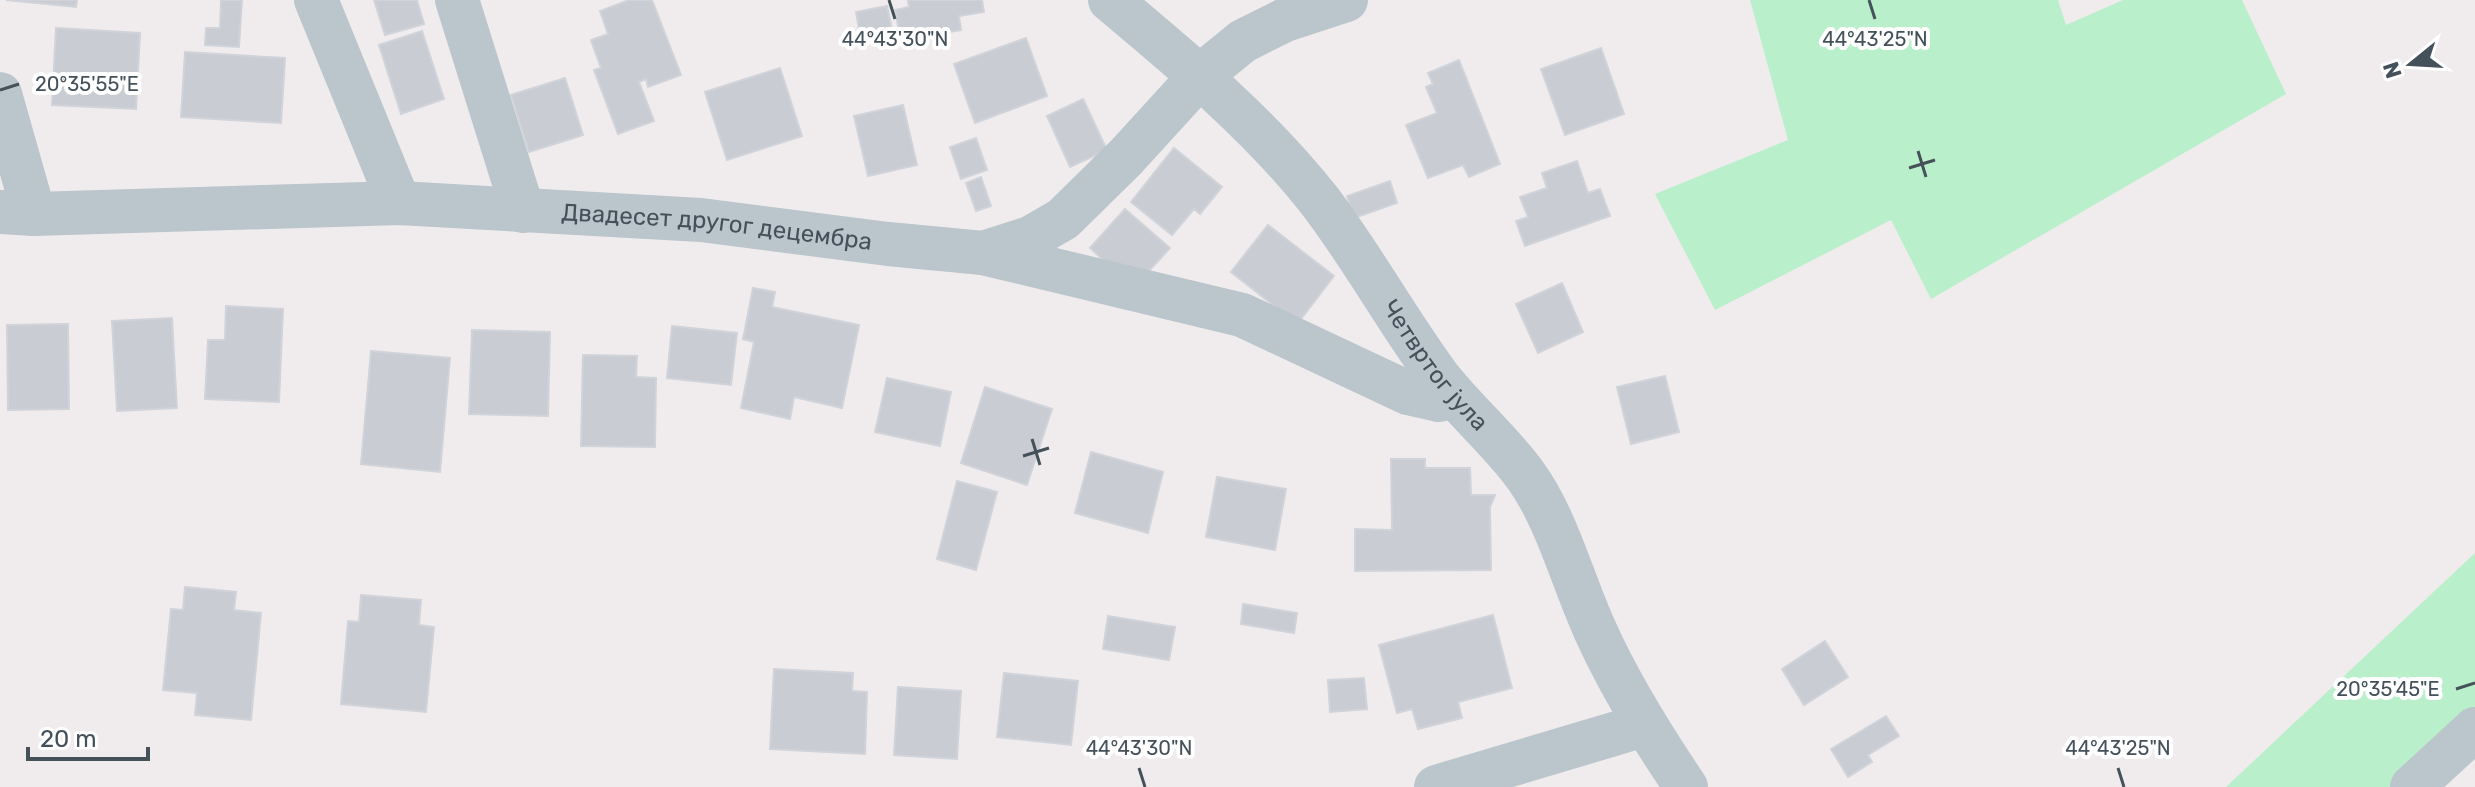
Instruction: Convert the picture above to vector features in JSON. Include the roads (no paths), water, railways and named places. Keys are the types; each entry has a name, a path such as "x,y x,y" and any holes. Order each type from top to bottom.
{"street":[{"path":"316,0 399,203"},
{"path":"457,0 523,211"},
{"name":"Четвртог јула","path":"1110,0 1200,76 1266,138 1320,202 1419,351 1454,397 1526,476 1552,526 1595,631 1644,725 1686,787"},
{"name":"Двадесет другог децембра","path":"17,213 399,203 701,220 983,253 1030,238 1063,219 1126,157 1200,76 1243,41 1285,20 1346,0"},
{"path":"0,94 17,213"},
{"path":"983,253 1242,315 1408,393 1439,400 1454,397"},
{"path":"1436,787 1644,725"},
{"path":"2412,787 2475,729"}]}
